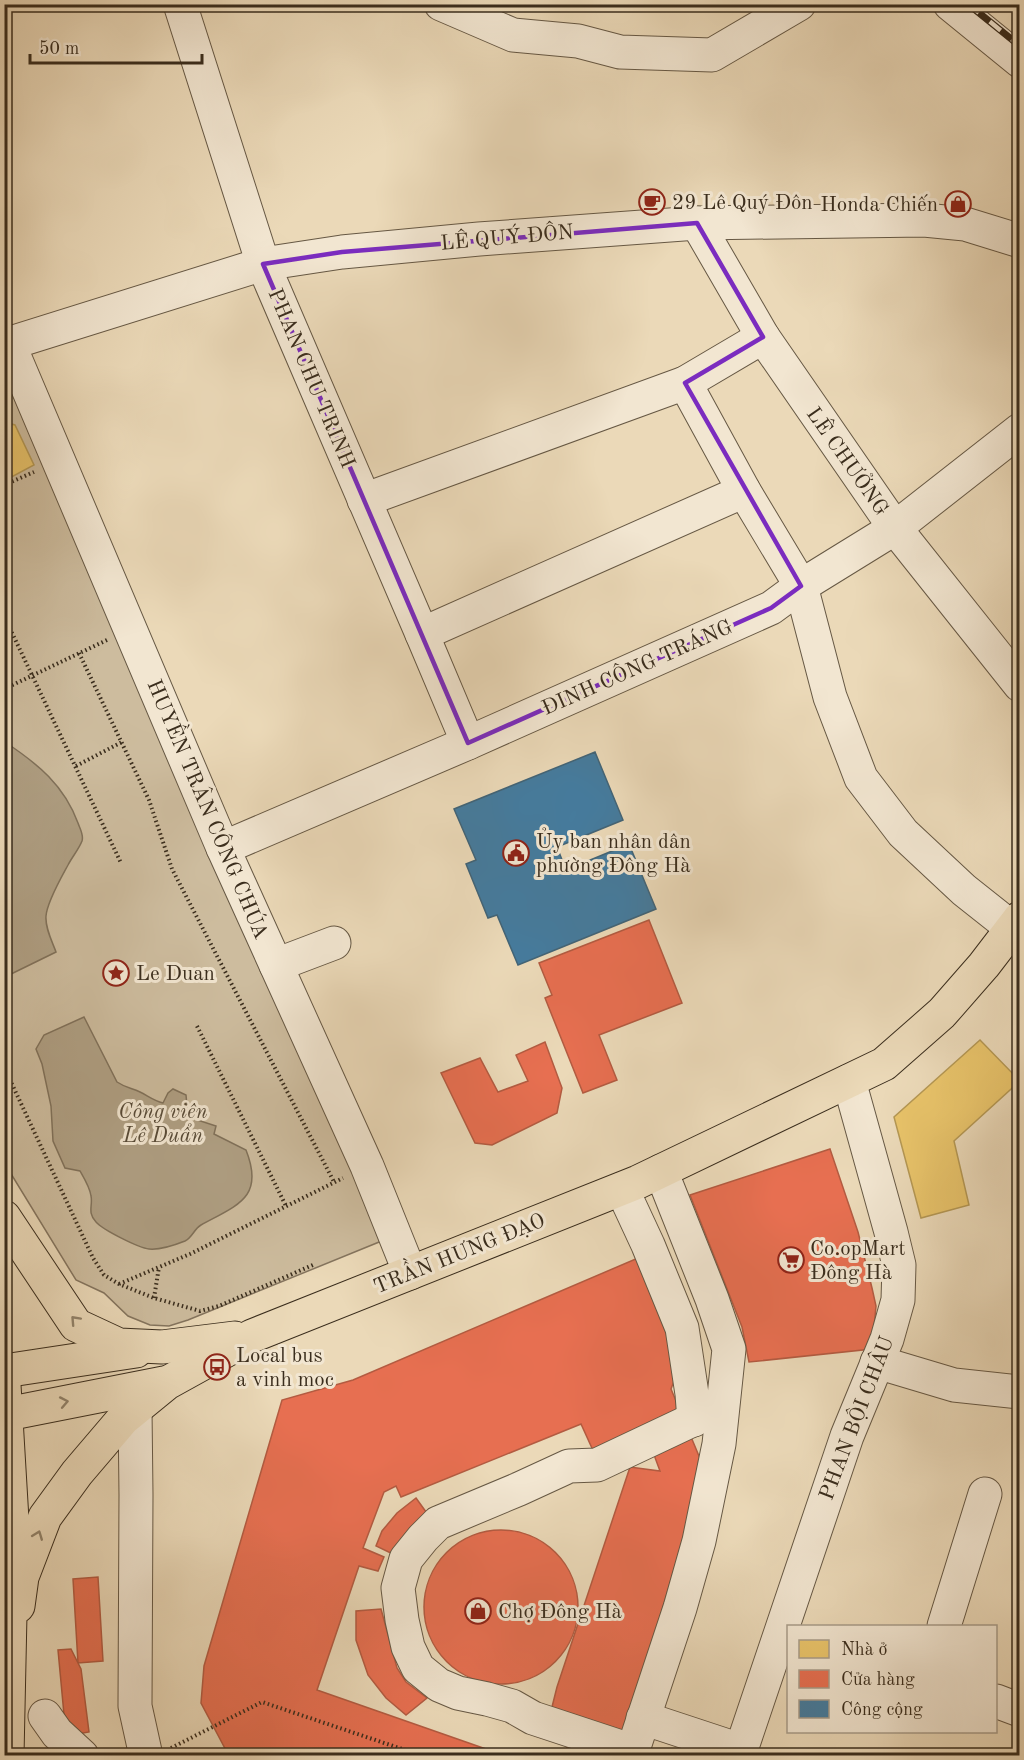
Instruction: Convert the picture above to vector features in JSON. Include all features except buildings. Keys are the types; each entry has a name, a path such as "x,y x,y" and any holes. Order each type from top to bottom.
{"main road":[{"name":"TRẦN HƯNG ĐẠO","path":"9,1674 22,1577 45,1517 77,1473 123,1419 167,1383 252,1336 622,1189 884,1064 942,1013 984,965 1016,923"},
{"path":"4,1217 76,1325 119,1345 162,1347"},
{"path":"4,1371 252,1336"},
{"path":"7,1755 12,1520 5,1404 167,1383"}],"street":[{"name":"PHAN CHU TRINH","path":"180,4 263,264 468,743"},
{"path":"441,4 513,35 578,40 620,52 712,56 799,4"},
{"path":"950,4 1020,61"},
{"name":"LÊ QUÝ ĐÔN","path":"7,344 263,264 342,252 479,239 697,223 924,220 965,224 1020,241"},
{"name":"LÊ CHƯỞNG","path":"697,223 763,338 895,528 1020,685"},
{"path":"364,500 685,383 763,338"},
{"name":"HUYỀN TRÂN CÔNG CHÚA","path":"7,344 223,848 367,1166 410,1273"},
{"path":"685,383 744,491 801,586 830,697 861,778 903,833 964,890 1016,923"},
{"name":"ĐINH CÔNG TRÁNG","path":"223,848 468,743 771,608 801,586 895,528 1020,430"},
{"path":"422,634 744,491"},
{"path":"276,965 334,943"},
{"name":"PHAN BỘI CHÂU","path":"790,1624 847,1436 887,1339 898,1300 899,1265 849,1081"},
{"path":"622,1189 648,1245 681,1329 692,1394 708,1413 719,1444 699,1541 681,1608 632,1753 533,1718 512,1706 458,1693 439,1685 418,1668 408,1647 398,1588 406,1559 438,1523 569,1466 597,1465 708,1413 729,1348 661,1171"},
{"path":"877,1362 954,1385 1020,1392"},
{"path":"135,1409 135,1706 156,1753"},
{"path":"944,1625 985,1494"},
{"name":"PHAN BỘI CHÂU","path":"739,1753 787,1632"},
{"path":"997,1701 1020,1710"},
{"path":"45,1716 57,1734 82,1755"},
{"path":"643,1718 739,1753"}],"path":[{"path":"4,616 122,863"},
{"path":"4,689 130,629"},
{"path":"79,653 149,800 172,869 334,1182"},
{"path":"76,766 122,742"},
{"path":"196,1026 286,1206"},
{"path":"4,1067 93,1258 104,1275 119,1284 154,1298 201,1311 219,1306 315,1264"},
{"path":"119,1284 190,1254 367,1166"},
{"path":"154,1298 159,1267"},
{"path":"156,1753 262,1702 423,1755"}],"highlighted area":[{"path":"697,223 763,337 685,383 801,586 771,608 468,743 263,264 342,252"}],"green space":[{"name":"Công viên Lê Duẩn","path":"4,375 384,1240 169,1326 150,1325 128,1316 104,1293 76,1280 5,1164"}],"shaded area":[{"path":"5,742 39,767 57,786 72,810 81,830 82,841 55,890 47,910 47,925 56,952 5,977"},
{"path":"84,1017 117,1082 163,1103 173,1089 186,1095 188,1117 216,1126 214,1134 246,1150 251,1166 250,1190 236,1205 199,1227 185,1241 163,1248 149,1249 106,1229 93,1219 90,1193 80,1171 65,1168 53,1141 51,1106 42,1064 36,1049 44,1035"}],"railway":[{"path":"968,4 1020,46"}],"place":[{"name":"29 Lê Quý Đôn","path":"652,202"},
{"name":"Honda Chiến","path":"958,204"},
{"name":"Ủy ban nhân dân phường Đông Hà","path":"516,853"},
{"name":"Le Duan","path":"116,973"},
{"name":"Co.opMart Đông Hà","path":"791,1260"},
{"name":"Local bus a vinh moc","path":"217,1367"},
{"name":"Chợ Đông Hà","path":"478,1611"}]}
